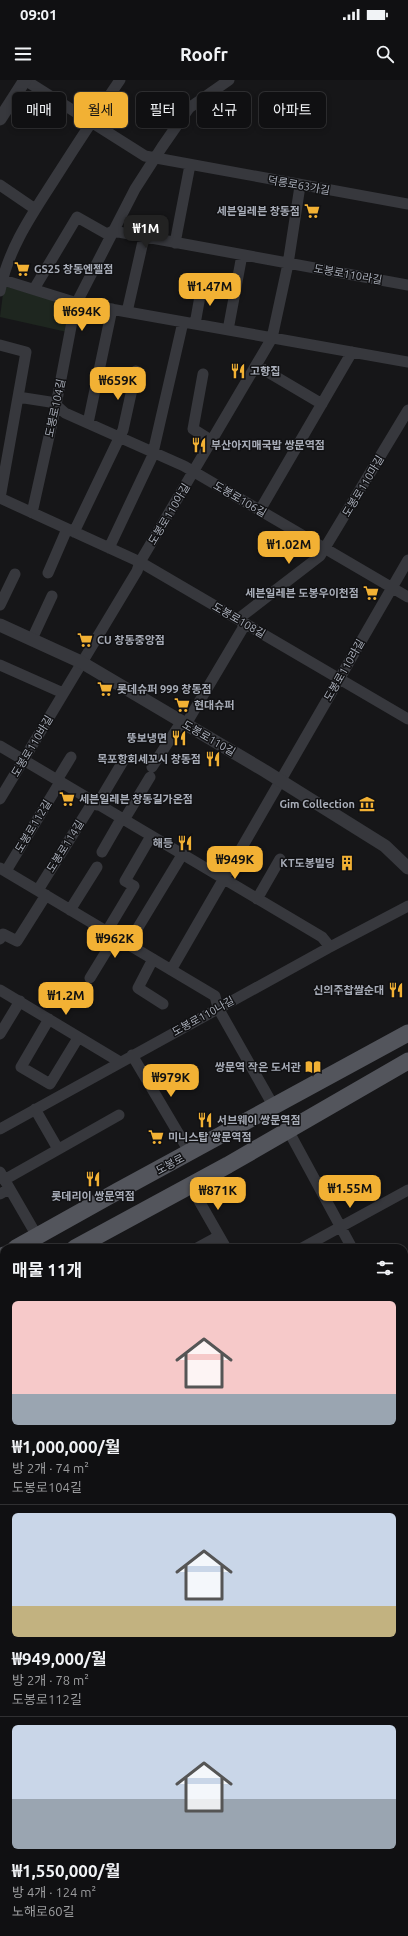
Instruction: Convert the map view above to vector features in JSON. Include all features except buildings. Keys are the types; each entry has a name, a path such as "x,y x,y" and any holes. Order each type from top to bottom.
{"main road":[{"name":"도봉로","path":"23,1244 408,1033"},
{"path":"82,1244 288,1130 408,1061"}],"street":[{"path":"0,119 25,80"},
{"name":"덕릉로63가길","path":"25,80 74,111"},
{"path":"112,92 120,80"},
{"name":"도봉로104길","path":"32,513 77,303 135,189 155,158 189,108 228,80"},
{"path":"0,291 1,279 12,250 35,209 87,128"},
{"name":"덕릉로63가길","path":"101,128 145,156 300,186 408,204"},
{"path":"175,243 190,165"},
{"name":"도봉로110아길","path":"81,662 137,571 140,562 272,338 288,264 300,186"},
{"path":"2,190 35,209"},
{"path":"34,289 78,217 107,234 113,231 288,264"},
{"path":"127,312 144,237"},
{"path":"228,330 242,255"},
{"name":"도봉로110라길","path":"288,264 408,285"},
{"path":"1,279 77,303 408,362"},
{"path":"195,324 202,285"},
{"path":"88,423 112,309"},
{"path":"109,548 153,452 183,322"},
{"name":"도봉로108길","path":"0,345 26,352 0,498 140,562 407,716"},
{"path":"260,510 352,352"},
{"path":"256,365 322,404"},
{"path":"48,573 120,437 136,371"},
{"path":"204,374 193,430 212,441"},
{"path":"18,397 56,405"},
{"name":"도봉로106길","path":"56,405 65,413 194,472 408,597"},
{"name":"도봉로110마길","path":"122,819 243,628 242,616 320,556 408,410"},
{"name":"도봉로110라길","path":"281,780 408,560"},
{"path":"0,605 15,574"},
{"path":"32,639 52,596"},
{"name":"도봉로110길","path":"0,624 81,662 281,780 385,846 408,868"},
{"name":"도봉로110바길","path":"0,799 81,662"},
{"path":"0,665 63,693"},
{"path":"0,746 95,804 322,937 330,947"},
{"name":"도봉로112길","path":"3,869 59,781 71,757"},
{"path":"95,804 122,763"},
{"path":"171,970 222,879 281,780"},
{"name":"도봉로114길","path":"0,939 3,934 17,941 42,892 95,804"},
{"path":"102,852 122,819"},
{"path":"90,978 112,942 110,926 134,886 124,881 150,836"},
{"path":"128,944 182,855"},
{"path":"257,899 280,859"},
{"path":"70,910 97,867"},
{"path":"3,869 215,996 218,1008 274,1107"},
{"name":"도봉로110나길","path":"0,1129 132,1055 408,906"},
{"path":"153,959 138,988 163,1004"},
{"path":"0,990 120,1062"},
{"path":"0,1034 20,1001"},
{"path":"49,1019 21,1067 50,1084 78,1038"},
{"path":"132,1055 190,1153"},
{"path":"35,1109 58,1149"},
{"path":"37,1236 3,1184 58,1149 119,1115"},
{"path":"288,1130 350,1244"},
{"path":"190,1185 224,1244"},
{"path":"309,1244 408,1190"},
{"path":"204,1244 219,1236"}],"shaded area":[{"path":"4,286 72,305 67,332 0,317"}],"place":[{"name":"세븐일레븐 창동점","path":"312,211"},
{"name":"GS25 창동엔젤점","path":"22,269"},
{"name":"고향집","path":"238,371"},
{"name":"부산아지매국밥 쌍문역점","path":"199,445"},
{"name":"세븐일레븐 도봉우이천점","path":"371,593"},
{"name":"CU 창동중앙점","path":"85,640"},
{"name":"롯데슈퍼 999 창동점","path":"105,689"},
{"name":"현대슈퍼","path":"182,705"},
{"name":"뚱보냉면","path":"179,738"},
{"name":"목포항회세꼬시 창동점","path":"213,759"},
{"name":"세븐일레븐 창동길가온점","path":"67,799"},
{"name":"Gim Collection","path":"367,804"},
{"name":"해등","path":"185,843"},
{"name":"KT도봉빌딩","path":"347,863"},
{"name":"신의주찹쌀순대","path":"396,990"},
{"name":"쌍문역 작은 도서관","path":"313,1067"},
{"name":"서브웨이 쌍문역점","path":"205,1120"},
{"name":"미니스탑 쌍문역점","path":"156,1137"},
{"name":"롯데리이 쌍문역점","path":"93,1179"}]}
